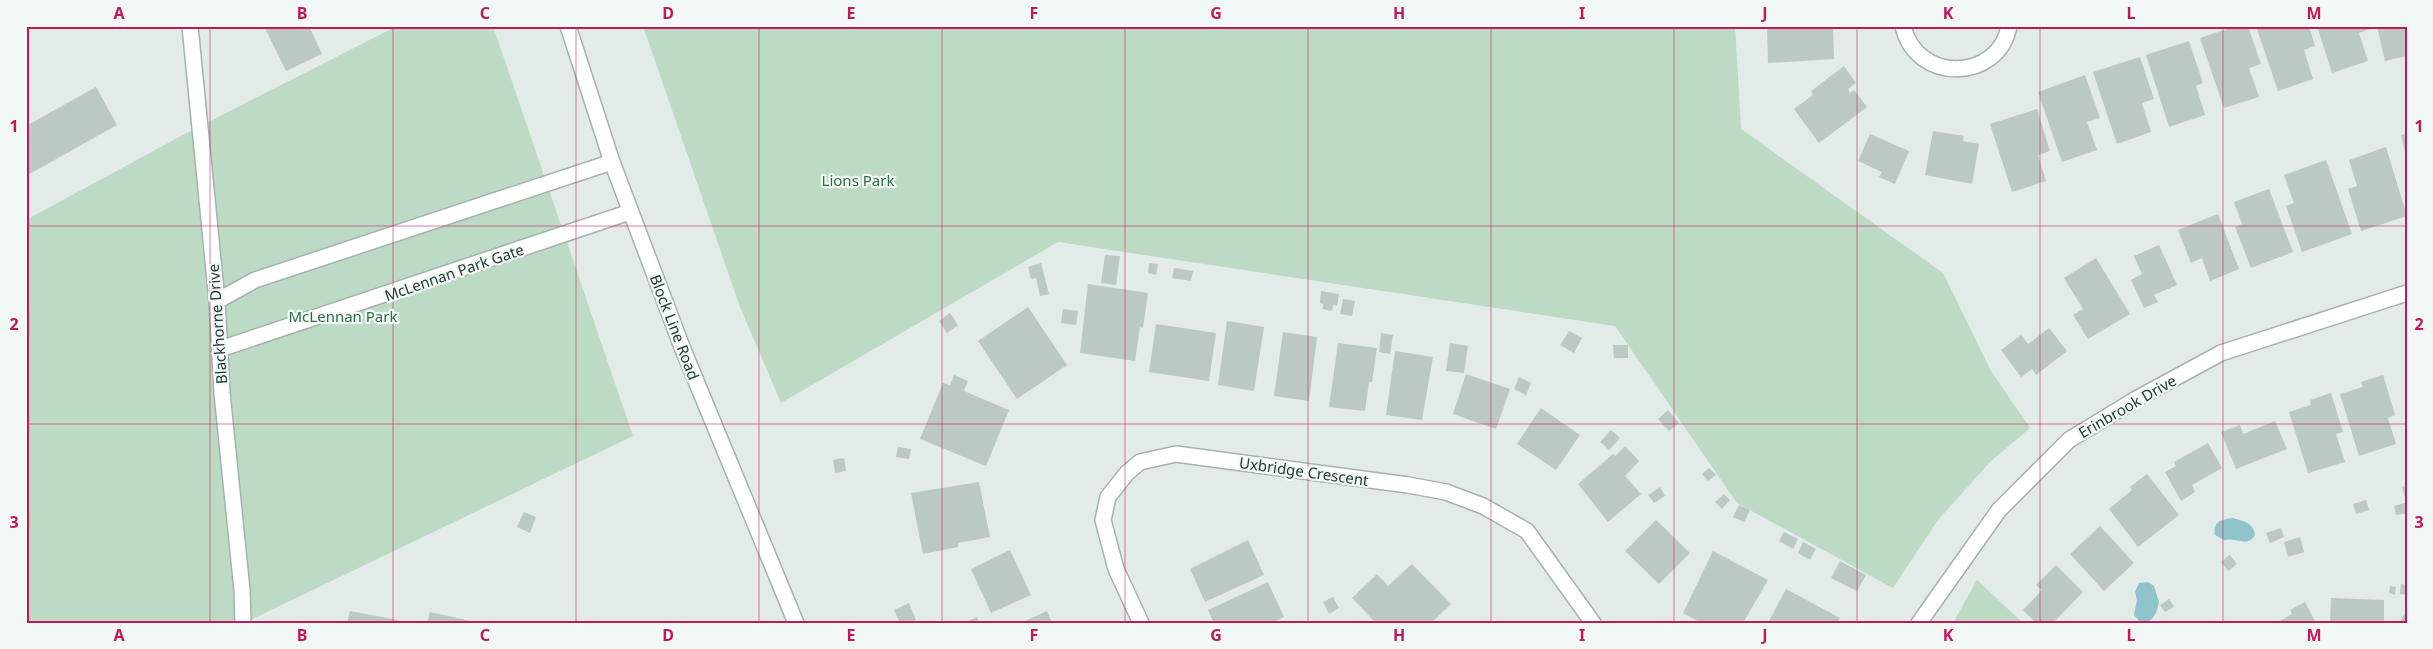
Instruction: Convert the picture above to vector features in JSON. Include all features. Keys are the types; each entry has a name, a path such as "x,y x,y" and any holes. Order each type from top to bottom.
{"street":[{"name":"Blackhorne Drive","path":"190,26 217,301 222,393 242,590 242,623"},
{"name":"Block Line Road","path":"568,26 630,212 685,356 796,623"},
{"path":"1903,26 1905,37 1916,52 1931,64 1947,69 1972,67 1994,55 2008,32 2009,26"},
{"path":"217,301 255,280 612,162"},
{"name":"McLennan Park Gate","path":"220,349 630,212"},
{"name":"Erinbrook Drive","path":"1919,623 1999,510 2069,440 2138,398 2221,352 2407,293"},
{"name":"Uxbridge Crescent","path":"1141,623 1116,569 1103,520 1108,497 1127,473 1140,462 1176,454 1408,485 1446,492 1483,506 1526,531 1593,623"}],"green space":[{"name":"McLennan Park","path":"397,26 493,26 633,436 244,623 26,623 26,220 181,136"},
{"name":"Lions Park","path":"643,26 1735,26 1741,129 1943,273 1991,371 2030,428 1990,462 1938,520 1893,588 1737,503 1615,326 1058,242 781,403 740,307"},
{"path":"1977,580 2023,623 1953,623"}],"water":[{"path":"2232,518 2244,521 2252,527 2255,535 2252,539 2245,542 2224,540 2215,535 2215,527 2218,522"},
{"path":"2148,582 2154,586 2159,602 2154,617 2145,623 2141,623 2134,615 2137,600 2135,592 2139,583"}],"building":[{"path":"264,26 309,26 322,54 286,71"},
{"path":"1767,26 1833,26 1834,59 1768,63"},
{"path":"2236,26 2248,26 2261,64 2249,68 2259,97 2224,108 2200,38"},
{"path":"2256,26 2309,26 2315,46 2304,50 2313,79 2278,91"},
{"path":"2317,26 2369,26 2370,29 2359,33 2368,61 2332,73"},
{"path":"2377,26 2407,26 2407,56 2385,61"},
{"path":"2189,41 2203,83 2196,86 2205,115 2169,127 2146,55"},
{"path":"2140,57 2154,99 2142,103 2151,132 2117,144 2093,72"},
{"path":"1844,66 1856,83 1848,89 1850,93 1854,90 1867,107 1819,143 1794,109 1813,95 1811,91"},
{"path":"2085,75 2100,118 2087,122 2097,150 2062,162 2038,92"},
{"path":"96,87 117,125 26,176 26,126"},
{"path":"2037,109 2050,151 2038,155 2046,181 2012,192 1990,124"},
{"path":"1933,131 1964,136 1963,141 1979,144 1972,184 1925,175"},
{"path":"2407,133 2407,157 2406,157 2401,135"},
{"path":"1870,134 1909,151 1895,184 1879,177 1882,172 1858,161"},
{"path":"2386,147 2407,216 2361,231 2348,189 2357,186 2349,160"},
{"path":"2326,160 2352,234 2302,252 2286,206 2294,203 2284,175"},
{"path":"2269,189 2293,252 2251,268 2235,227 2242,224 2234,202"},
{"path":"2218,214 2239,269 2210,281 2202,258 2191,263 2178,230"},
{"path":"2159,245 2177,285 2154,295 2158,302 2144,308 2131,280 2142,274 2134,256"},
{"path":"1105,255 1120,256 1116,285 1101,283"},
{"path":"2096,258 2130,314 2088,339 2073,315 2083,309 2064,278"},
{"path":"1041,263 1049,294 1040,296 1036,278 1031,279 1028,267"},
{"path":"1149,263 1158,264 1156,275 1148,273"},
{"path":"1174,268 1193,271 1191,281 1172,278"},
{"path":"1088,284 1148,293 1143,328 1140,327 1135,361 1080,353"},
{"path":"1321,291 1339,294 1337,306 1333,305 1332,311 1323,309 1323,304 1320,303"},
{"path":"1343,299 1355,301 1352,316 1340,314"},
{"path":"1028,307 1067,365 1017,399 978,341"},
{"path":"1063,309 1078,311 1076,325 1061,323"},
{"path":"950,313 958,325 947,333 939,321"},
{"path":"1227,321 1264,327 1254,391 1218,385"},
{"path":"1156,324 1216,333 1209,381 1149,372"},
{"path":"2049,328 2067,351 2036,375 2032,369 2021,377 2001,350 2021,335 2028,344"},
{"path":"1569,331 1582,338 1574,353 1560,345"},
{"path":"1283,332 1317,337 1309,401 1274,396"},
{"path":"1381,333 1393,335 1390,354 1379,352"},
{"path":"1338,343 1377,348 1365,411 1329,407"},
{"path":"1450,343 1468,346 1464,373 1446,371"},
{"path":"1613,345 1628,345 1628,358 1614,358"},
{"path":"1395,351 1433,357 1422,420 1386,415"},
{"path":"1466,374 1510,389 1496,429 1453,414"},
{"path":"954,375 968,381 964,391 1009,410 986,466 920,439 943,383 950,385"},
{"path":"2383,375 2395,415 2388,418 2396,444 2359,456 2340,394 2363,387 2361,382"},
{"path":"1519,377 1531,383 1526,395 1514,389"},
{"path":"2331,393 2343,432 2336,434 2345,462 2308,473 2289,412 2311,405 2310,400"},
{"path":"1541,408 1580,435 1556,470 1517,444"},
{"path":"1668,410 1679,423 1669,431 1658,419"},
{"path":"2275,421 2287,449 2236,469 2221,432 2240,425 2243,434"},
{"path":"1611,430 1620,438 1609,450 1600,442"},
{"path":"2208,443 2222,468 2192,485 2195,492 2181,501 2165,472 2176,466 2174,462"},
{"path":"1625,446 1639,461 1625,476 1641,494 1608,522 1578,484"},
{"path":"898,447 911,449 909,459 896,457"},
{"path":"844,458 846,471 835,473 833,460"},
{"path":"1709,468 1716,475 1708,481 1702,474"},
{"path":"2147,474 2179,515 2138,547 2109,509 2132,490 2130,487"},
{"path":"979,482 990,537 958,543 958,547 923,554 911,493"},
{"path":"2407,485 2407,502 2406,502 2402,487"},
{"path":"1660,487 1665,496 1654,503 1648,495"},
{"path":"1724,494 1730,500 1722,509 1715,502"},
{"path":"2366,500 2369,510 2356,514 2353,504"},
{"path":"2405,503 2407,513 2396,515 2394,506"},
{"path":"1739,505 1750,510 1744,522 1733,517"},
{"path":"524,512 536,517 530,533 517,527"},
{"path":"1656,520 1690,553 1659,584 1625,551"},
{"path":"2100,526 2134,563 2104,591 2070,554"},
{"path":"2281,528 2284,537 2270,543 2266,533"},
{"path":"1784,532 1798,539 1793,549 1779,541"},
{"path":"2300,537 2304,552 2288,557 2284,542"},
{"path":"1248,540 1264,575 1205,602 1190,569"},
{"path":"1803,542 1816,549 1810,560 1798,553"},
{"path":"1010,550 1031,595 991,613 971,569"},
{"path":"1713,551 1768,580 1743,623 1701,623 1683,613"},
{"path":"2230,555 2237,564 2228,571 2221,562"},
{"path":"1840,561 1866,575 1857,591 1831,578"},
{"path":"1412,564 1451,604 1431,623 1376,623 1352,598 1377,574 1388,586"},
{"path":"2056,565 2083,592 2053,623 2036,623 2023,610 2042,590 2036,585"},
{"path":"1268,582 1284,617 1271,623 1214,623 1208,610"},
{"path":"2401,584 2407,585 2407,595 2400,594"},
{"path":"2390,586 2396,587 2395,595 2389,593"},
{"path":"1786,589 1840,618 1837,623 1770,623 1769,621"},
{"path":"1333,597 1339,608 1329,614 1323,602"},
{"path":"2331,598 2384,600 2384,623 2330,623"},
{"path":"2169,599 2174,607 2165,612 2160,605"},
{"path":"2305,602 2316,623 2276,623 2292,614 2290,610"},
{"path":"909,603 916,620 909,623 900,623 894,610"},
{"path":"2407,610 2407,623 2399,623"},
{"path":"350,611 398,620 397,623 347,623"},
{"path":"1047,611 1052,623 1021,623"},
{"path":"430,612 475,622 475,623 427,623"},
{"path":"977,617 979,623 963,623"}]}
